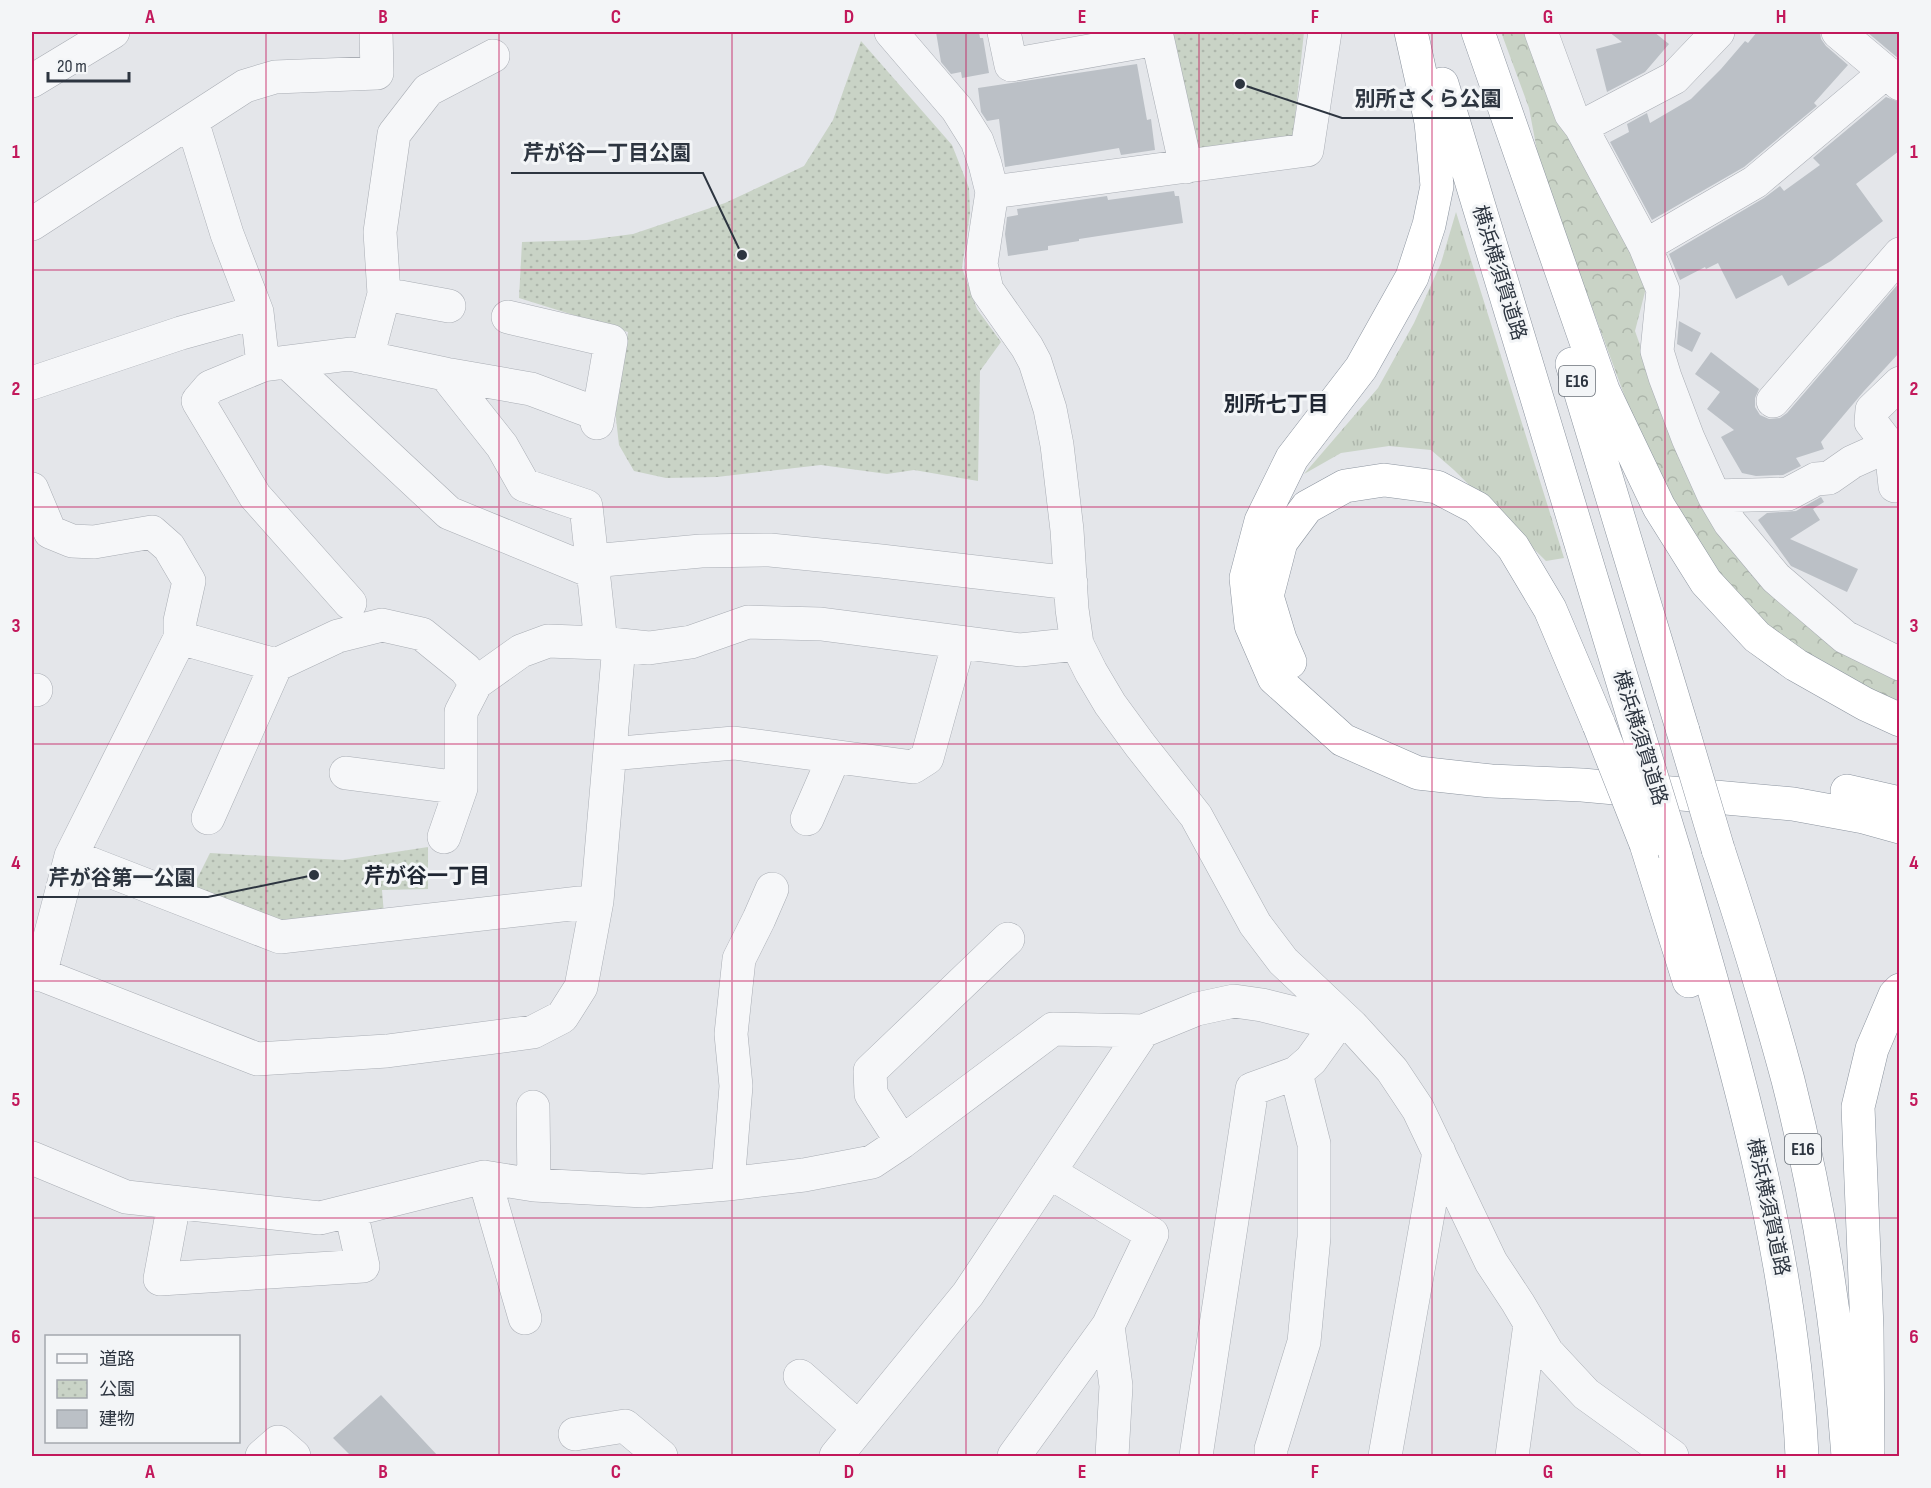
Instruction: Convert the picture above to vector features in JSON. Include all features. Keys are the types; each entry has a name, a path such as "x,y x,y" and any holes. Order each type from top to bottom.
{"highway":[{"path":"1411,32 1431,122 1437,186 1429,225 1412,277 1361,368 1292,458 1261,521 1246,578 1251,626 1274,678 1343,740 1418,773 1491,781 1582,785 1793,804 1864,817 1899,827"},
{"name":"横浜横須賀道路","path":"1426,32 1637,729 1661,848 1744,1098 1774,1227 1791,1325 1801,1419 1802,1456"},
{"name":"E16","path":"1472,32 1718,849 1754,960 1788,1081 1818,1216 1834,1317 1848,1456"},
{"path":"1478,32 1602,390 1659,507 1706,582 1757,637 1796,665 1865,704 1899,720"},
{"path":"1661,848 1599,725 1550,609 1513,547 1477,508 1437,487 1384,480 1345,486 1307,507 1281,542 1267,596 1280,639 1296,674 1330,706 1372,734 1444,758 1799,782 1899,802"},
{"path":"1868,1456 1867,1329 1858,1107 1872,1049 1899,990"}],"street":[{"path":"32,81 112,32"},
{"path":"32,220 245,86 275,77 377,73 376,32"},
{"path":"891,32 957,109 980,148 985,164 992,192 981,264 987,290 1027,346 1035,362 1050,409 1061,477 1077,644 1110,704 1196,816 1255,924 1283,961 1342,1017 1392,1070 1418,1109 1491,1262 1547,1352 1586,1394 1672,1456"},
{"path":"1004,32 1011,65 1156,35 1186,167"},
{"path":"1541,32 1576,120 1645,246 1663,290 1657,351 1680,417 1714,496 1730,523 1776,579 1845,637 1899,664"},
{"path":"1576,120 1674,78 1718,32"},
{"path":"1645,246 1755,182 1893,78 1838,32"},
{"path":"992,192 1308,150 1323,45"},
{"path":"367,358 384,294 380,232 394,134 428,90 493,56"},
{"path":"192,121 227,234 275,363 449,513 593,566 701,551 770,550 1071,583"},
{"path":"1773,401 1899,254"},
{"path":"384,294 449,306"},
{"path":"32,383 181,333 257,312"},
{"path":"350,603 255,496 198,401 210,387 275,363 350,354 531,390 597,419 611,341 508,317"},
{"path":"32,489 50,532 72,541 94,542 152,532 169,547 189,581 180,621 180,638 70,856 36,973 257,1059 387,1051 533,1046 562,1017 581,987 597,902 610,754 610,644 593,566 586,506 524,485 502,446 445,374"},
{"path":"1895,486 1891,448 1871,422 1872,410 1899,383"},
{"path":"1714,496 1788,494 1816,479 1829,478 1852,462 1887,443"},
{"path":"444,837 461,788 461,712 476,683 521,651 548,641 649,648 691,642 748,622 821,624 1020,650 1077,644"},
{"path":"180,638 276,665 338,636 382,626 422,634 465,669 476,683"},
{"path":"610,754 734,743 913,768 927,758 959,642"},
{"path":"208,818 276,665"},
{"path":"807,819 834,756"},
{"path":"346,773 461,788"},
{"path":"70,856 179,889 280,937 597,902"},
{"path":"728,1184 736,1086 730,1034 739,959 772,889"},
{"path":"902,1142 870,1094 870,1071 1008,939"},
{"path":"32,1158 126,1197 320,1218 484,1177 534,1185 644,1191 728,1184 804,1175 872,1162 1053,1029 1143,1031 1197,1009 1234,1001 1262,1005 1314,1018 1342,1017"},
{"path":"1196,1456 1252,1089 1296,1073 1311,1060 1342,1017"},
{"path":"836,1456 968,1294 1143,1031"},
{"path":"1271,1456 1271,1449 1304,1342 1314,1237 1314,1144 1296,1073"},
{"path":"533,1107 534,1185"},
{"path":"1386,1456 1439,1152"},
{"path":"1014,1456 1108,1326 1152,1234 1049,1172"},
{"path":"484,1177 525,1318"},
{"path":"174,1203 160,1279 363,1266 351,1212"},
{"path":"1512,1456 1530,1324"},
{"path":"1108,1326 1116,1386 1112,1456"},
{"path":"800,1376 859,1428"},
{"path":"574,1434 625,1426 661,1456"},
{"path":"262,1456 278,1442 294,1456"}],"green space":[{"path":"1169,32 1304,32 1293,137 1197,153"},
{"path":"1501,32 1529,32 1647,284 1635,331 1665,416 1716,516 1899,676 1899,706 1797,653 1728,589 1694,542 1640,438 1538,156 1529,108"},
{"path":"861,41 952,145 969,188 970,213 962,268 977,309 1001,342 980,371 978,481 914,470 887,474 821,465 717,477 666,478 634,471 619,445 615,410 628,332 519,298 522,242 587,240 633,234 725,203 804,166 833,120"},
{"path":"1456,212 1564,558 1546,561 1431,450 1389,446 1341,453 1304,474 1378,388 1414,323 1441,263"},
{"path":"428,847 428,889 382,890 384,914 283,926 191,891 210,853 343,860"}],"building":[{"path":"936,32 979,32 980,38 983,38 989,73 962,78 961,72 951,74 941,62"},
{"path":"1609,32 1654,32 1669,44 1645,72 1607,92 1596,49 1622,42"},
{"path":"1757,32 1820,32 1821,39 1826,46 1848,65 1814,103 1817,106 1744,167 1652,220 1610,142 1629,132 1627,124 1647,113 1650,123 1691,99 1745,41 1748,43"},
{"path":"1867,32 1899,32 1899,59"},
{"path":"1137,64 1147,120 1151,119 1155,150 1121,155 1119,148 1005,167 999,119 987,121 981,112 978,88"},
{"path":"1886,97 1899,102 1899,151 1856,184 1883,221 1831,261 1788,286 1782,275 1736,299 1718,263 1680,280 1669,254 1764,198 1780,186 1784,191 1820,165 1813,158"},
{"path":"1174,191 1175,196 1179,196 1183,223 1079,239 1079,241 1048,246 1048,250 1008,256 1005,234 1007,217 1018,215 1017,209 1107,196 1108,200"},
{"path":"1899,283 1899,353 1821,442 1824,449 1796,458 1801,466 1783,475 1756,476 1742,473 1721,437 1734,430 1707,409 1720,392 1695,374 1711,352 1759,389 1755,398 1755,407 1760,415 1769,419 1780,418 1787,413"},
{"path":"1679,321 1701,333 1692,352 1677,344"},
{"path":"1821,497 1824,502 1813,509 1820,520 1790,539 1858,569 1847,592 1791,566 1758,520 1767,513 1796,511"},
{"path":"381,1395 438,1456 351,1456 333,1438"}],"place":[{"name":"別所さくら公園","path":"1240,84"},
{"name":"芹が谷一丁目公園","path":"742,255"},
{"name":"芹が谷第一公園","path":"314,875"}],"district":[{"name":"別所七丁目","path":"1276,404"},
{"name":"芹が谷一丁目","path":"427,876"}]}
